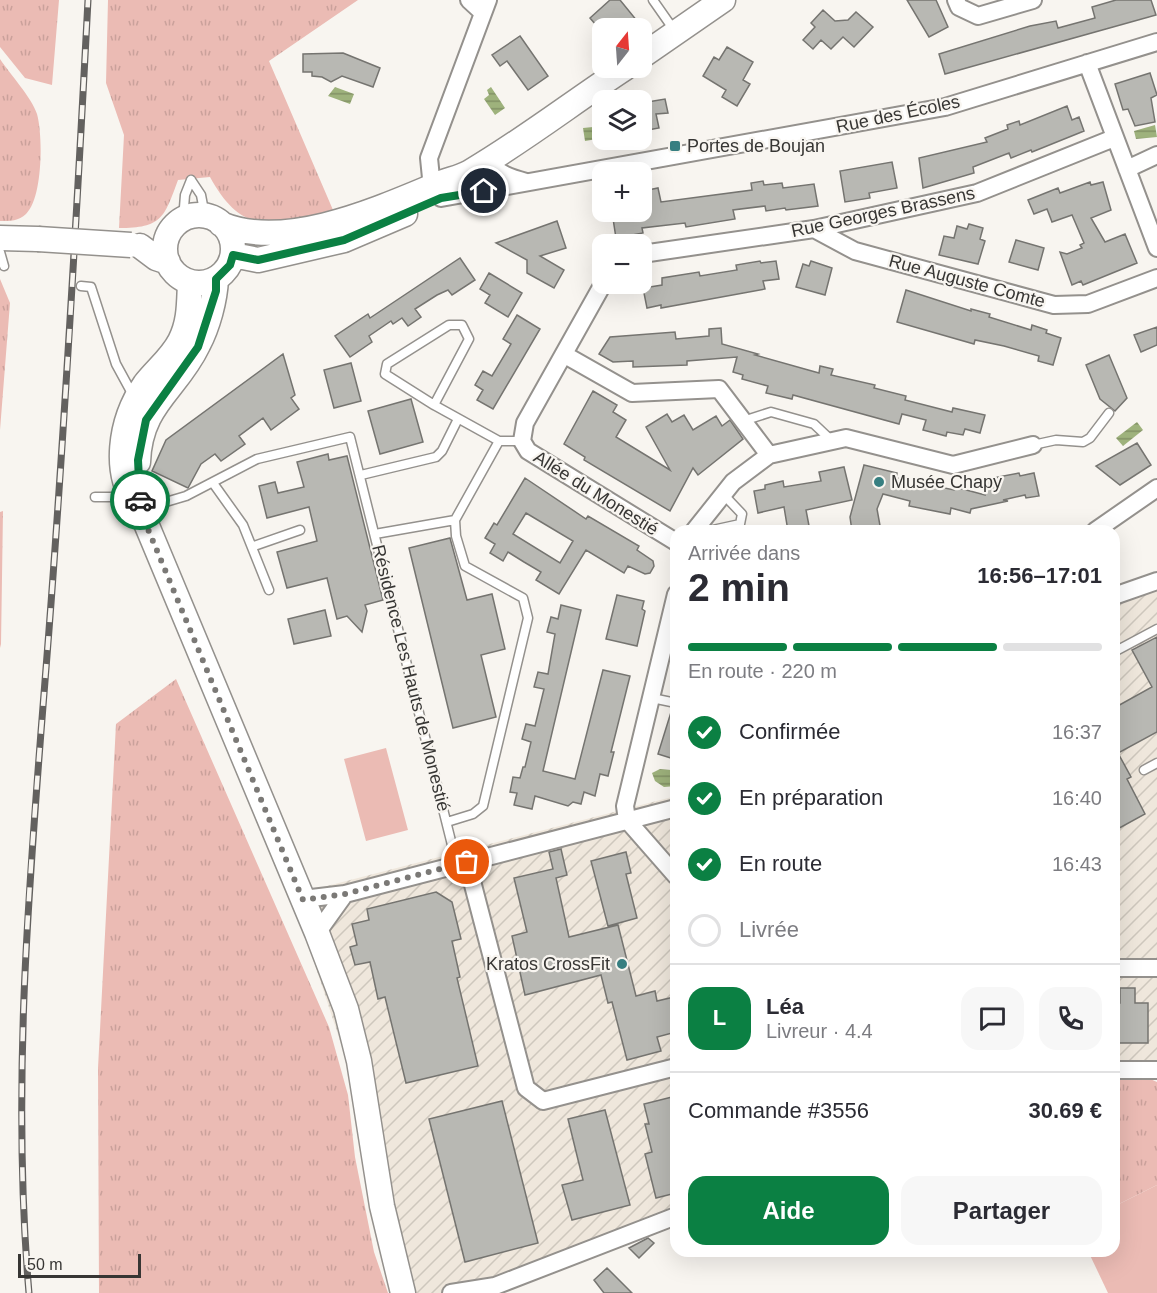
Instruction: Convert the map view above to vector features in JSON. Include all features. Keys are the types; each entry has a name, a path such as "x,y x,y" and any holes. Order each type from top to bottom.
{"street":[{"path":"456,177 485,6 469,0"},
{"path":"652,49 723,0"},
{"path":"956,0 959,7 978,16 1033,0"},
{"name":"Rue des Écoles","path":"456,177 527,182 945,106 1157,42"},
{"path":"1087,63 1157,248"},
{"path":"233,255 258,260 344,240 456,177 609,78"},
{"name":"Rue Georges Brassens","path":"652,253 814,229 977,193 1114,138"},
{"path":"1127,169 1157,155"},
{"path":"0,238 136,246 195,223 256,234 306,229 385,206 456,177 493,167 508,177 527,182"},
{"path":"136,246 168,262 181,278 190,282 203,283 216,279 230,265 233,244 195,223"},
{"path":"168,262 166,243 195,223"},
{"name":"Rue Auguste Comte","path":"814,229 855,251 1054,305 1088,304 1157,278"},
{"path":"135,504 138,460 146,420 198,347 216,291 216,279"},
{"path":"190,282 187,326 179,343 136,400 126,427 122,460 124,484 135,504 317,933 346,1009 359,1061 380,1195 403,1293"},
{"name":"Allée du Monestié","path":"598,294 525,423 522,441 528,451 670,538"},
{"path":"565,355 632,393 719,389 769,455"},
{"path":"699,525 733,482 769,455 846,438 952,465 1033,445"},
{"path":"1104,525 1157,488"},
{"path":"1120,594 1157,581"},
{"path":"670,620 625,806 627,820 670,869"},
{"path":"303,900 345,894 670,809"},
{"path":"462,863 526,1088 543,1101 670,1068"},
{"path":"317,933 345,894"},
{"path":"1120,968 1157,968"},
{"path":"1120,1070 1157,1070"},
{"path":"451,1293 495,1286 670,1218"}],"lane":[{"path":"653,0 676,33"},
{"path":"0,252 4,266"},
{"path":"81,286 91,287 116,364 136,400"},
{"path":"434,405 469,339 462,325 449,325 387,364 385,374 434,405 499,441 522,441"},
{"path":"743,421 771,412 814,424 832,441"},
{"path":"1033,445 1056,440 1083,442 1090,438 1108,413"},
{"path":"361,475 436,457 442,451 458,419"},
{"name":"Résidence Les Hauts de Monestié","path":"135,504 186,496 258,459 350,437 447,822 462,863"},
{"path":"455,520 499,441"},
{"path":"213,483 243,525 254,546 269,590"},
{"path":"723,494 742,514 740,524 735,525"},
{"path":"95,496 135,504"},
{"name":"Résidence Les Hauts de Monestié","path":"375,534 455,520 456,536 465,566 523,598 528,618 483,806 473,814 447,822"},
{"path":"254,546 300,530"},
{"path":"1120,649 1157,629"},
{"path":"652,698 670,702"},
{"path":"1144,770 1157,763"}],"shaded area":[{"path":"335,87 354,94 350,104 328,96"},
{"path":"491,87 505,108 495,115 484,99 489,95 487,90"},
{"path":"1155,125 1157,137 1136,139 1134,131"},
{"path":"592,127 592,140 585,141 583,128"},
{"path":"1137,422 1143,430 1123,446 1116,438"},
{"path":"1157,575 1157,1074 1120,1078 1120,589"},
{"path":"660,769 670,770 670,786 664,787 655,781 652,773"},
{"path":"670,798 670,1219 470,1293 416,1293 371,1135 292,895"}],"green space":[{"path":"0,0 59,0 52,85 25,78 0,47"},
{"path":"108,0 358,0 269,61 333,210 328,216 274,223 247,218 234,209 222,196 210,177 178,180 165,212 153,223 119,228 124,135 106,83"},
{"path":"0,59 26,94 37,114 41,151 39,181 32,206 23,216 7,221 0,221"},
{"path":"0,279 10,303 0,430"},
{"path":"3,511 1,644 0,648 0,512"},
{"path":"176,679 329,1027 348,1095 355,1157 374,1252 388,1293 99,1293 98,1068 116,724"},
{"path":"386,748 408,830 366,841 344,759"},
{"path":"1141,1075 1157,1082 1157,1185 1120,1204 1120,1078"},
{"path":"1157,1185 1157,1293 1108,1293 1091,1257 1120,1257 1120,1204"}],"building":[{"path":"610,0 620,0 635,18 592,18 592,20 590,18"},
{"path":"907,0 936,0 948,27 929,37"},
{"path":"1116,0 1151,0 1156,15 945,74 939,54 1030,26 1056,21 1058,28 1095,18 1092,7"},
{"path":"823,10 835,21 848,20 856,12 873,27 854,47 843,37 831,49 821,40 813,49 803,40 815,27 811,23"},
{"path":"520,36 548,76 528,90 507,61 500,66 492,55"},
{"path":"727,47 753,62 743,80 750,84 737,106 722,97 726,90 703,76 714,57 719,60"},
{"path":"343,53 380,68 373,87 342,76 331,82 322,77 312,76 312,72 303,72 303,54"},
{"path":"1150,73 1157,95 1151,98 1155,122 1135,126 1128,109 1123,110 1115,84"},
{"path":"665,99 668,113 656,114 659,128 652,129 652,101"},
{"path":"1067,106 1072,120 1079,117 1084,131 1032,152 1031,150 1011,158 1009,153 973,167 974,173 923,188 919,158 987,142 985,138 1008,129 1007,125 1019,121 1020,125"},
{"path":"892,162 897,188 869,193 870,198 845,202 840,171"},
{"path":"763,181 764,185 782,183 783,188 814,184 818,206 766,211 765,206 733,210 735,219 686,227 685,223 642,228 643,233 638,234 615,234 614,222 652,222 652,189 658,188 661,202 752,190 751,183"},
{"path":"1090,182 1091,185 1103,182 1111,210 1091,218 1105,242 1125,234 1137,263 1083,285 1081,281 1072,285 1060,252 1067,254 1082,248 1080,245 1084,243 1072,215 1052,222 1047,209 1034,214 1028,200 1058,188 1060,193"},
{"path":"557,221 566,248 540,256 564,270 554,288 527,273 527,260 496,243"},
{"path":"969,224 983,228 980,239 985,241 978,264 939,255 944,236 954,238 957,226 967,229"},
{"path":"1016,240 1044,248 1038,270 1009,262"},
{"path":"460,258 475,280 452,295 448,290 415,309 421,317 408,326 402,318 393,324 391,321 369,336 372,342 350,357 335,336 368,314 370,318"},
{"path":"776,261 779,279 763,281 765,289 661,308 661,305 647,308 644,294 652,294 652,287 662,285 662,278 699,272 700,276 737,270 736,265"},
{"path":"811,261 832,268 825,295 796,287 803,264 809,266"},
{"path":"489,273 522,293 508,317 485,303 490,295 480,289"},
{"path":"906,290 971,311 971,309 990,314 989,317 1031,330 1032,325 1047,330 1046,333 1061,338 1053,365 1038,361 1039,356 1004,346 975,340 974,344 897,322"},
{"path":"517,315 540,329 493,409 477,400 483,390 475,385 483,371 492,376 511,344 503,339"},
{"path":"1157,327 1157,345 1141,352 1134,335"},
{"path":"721,328 722,344 758,354 755,355 819,373 820,366 833,369 831,375 875,385 874,388 906,396 905,400 952,412 953,408 985,415 980,433 965,429 963,435 947,432 946,436 923,430 926,420 902,414 899,424 793,395 792,399 766,393 768,386 742,379 743,375 733,372 737,357 687,361 687,365 633,367 633,361 613,362 599,354 610,337 675,332 676,339 709,336 709,329"},
{"path":"283,354 295,395 291,398 299,409 271,430 263,418 239,436 245,444 221,461 215,454 201,464 188,488 152,471 166,440"},
{"path":"1109,355 1127,398 1115,411 1100,399 1086,365"},
{"path":"351,363 361,401 334,408 324,370"},
{"path":"593,391 617,405 613,412 626,420 616,437 670,470 646,427 667,414 672,422 684,415 693,430 716,416 722,426 730,420 743,439 698,475 693,468 670,511 584,460 585,457 564,444"},
{"path":"411,399 423,442 380,454 368,411"},
{"path":"1137,443 1151,465 1120,485 1096,466"},
{"path":"328,454 329,460 347,456 383,600 365,605 367,611 362,632 347,616 337,619 327,578 287,588 277,552 317,541 309,507 267,518 259,486 275,482 278,493 304,487 297,462"},
{"path":"864,465 897,473 896,478 954,490 955,487 985,495 982,480 1019,473 1020,476 1034,473 1039,496 1026,498 1025,495 1003,500 1008,501 971,509 970,513 951,508 950,514 909,506 910,501 883,494 877,509 880,525 851,525 850,517"},
{"path":"844,467 852,500 806,510 809,525 787,525 784,507 758,513 754,491 765,489 765,485 783,481 784,487 821,481 819,472"},
{"path":"525,478 586,519 588,516 639,546 637,550 653,561 654,566 650,573 645,574 628,566 624,573 586,550 559,594 536,580 541,572 508,552 503,561 490,553 495,544 485,538 494,523 497,525","holes":["526,513 573,541 560,563 513,534"]},
{"path":"450,538 467,600 492,594 505,649 481,655 496,717 453,728 409,548"},
{"path":"617,595 644,601 642,609 645,611 637,646 606,639"},
{"path":"561,605 581,610 543,771 575,779 603,670 630,676 611,752 614,752 608,776 600,774 595,796 584,792 581,804 573,802 568,806 535,796 532,809 514,805 517,793 510,792 513,777 520,778 523,767 525,767 531,742 522,739 526,724 535,726 544,689 534,687 538,672 548,674 555,634 547,632 551,617 558,619"},
{"path":"325,610 331,636 294,644 288,619"},
{"path":"1157,637 1157,732 1120,752 1120,705 1152,687 1132,650"},
{"path":"670,715 670,758 658,754"},
{"path":"1120,757 1131,777 1127,779 1145,814 1120,828"},
{"path":"561,849 567,875 556,878 569,937 618,925 636,996 655,991 657,1001 670,998 670,1034 657,1037 661,1051 627,1060 612,1002 608,1003 601,975 525,995 512,936 527,932 514,878 553,869 549,852"},
{"path":"626,852 631,873 626,874 637,918 608,926 591,861"},
{"path":"436,892 452,902 461,939 452,941 460,977 457,978 478,1066 406,1083 385,997 378,999 370,962 355,965 350,947 357,945 352,924 369,920 367,909"},
{"path":"1120,988 1135,988 1135,1003 1148,1003 1148,1043 1120,1043"},
{"path":"670,1098 670,1194 656,1198 645,1154 652,1152 645,1124 649,1124 644,1104"},
{"path":"502,1101 538,1243 465,1262 429,1119"},
{"path":"605,1110 630,1205 572,1220 562,1185 583,1180 568,1119"},
{"path":"648,1238 654,1243 639,1258 629,1248"},
{"path":"607,1268 632,1293 604,1293 594,1280"}],"railway":[{"path":"29,1293 24,1210 22,1044 30,879 55,551 88,0"}],"way so far":[{"path":"140,500 140,510 303,900 311,897 345,894 467,862"}],"place":[{"name":"Portes de Boujan","path":"675,146"},
{"name":"Musée Chapy","path":"879,482"},
{"name":"Kratos CrossFit","path":"622,964"}],"route":[{"path":"140,500 138,460 146,420 198,347 216,291 216,279 230,265 233,255 258,260 344,240 441,198 484,191"}]}
